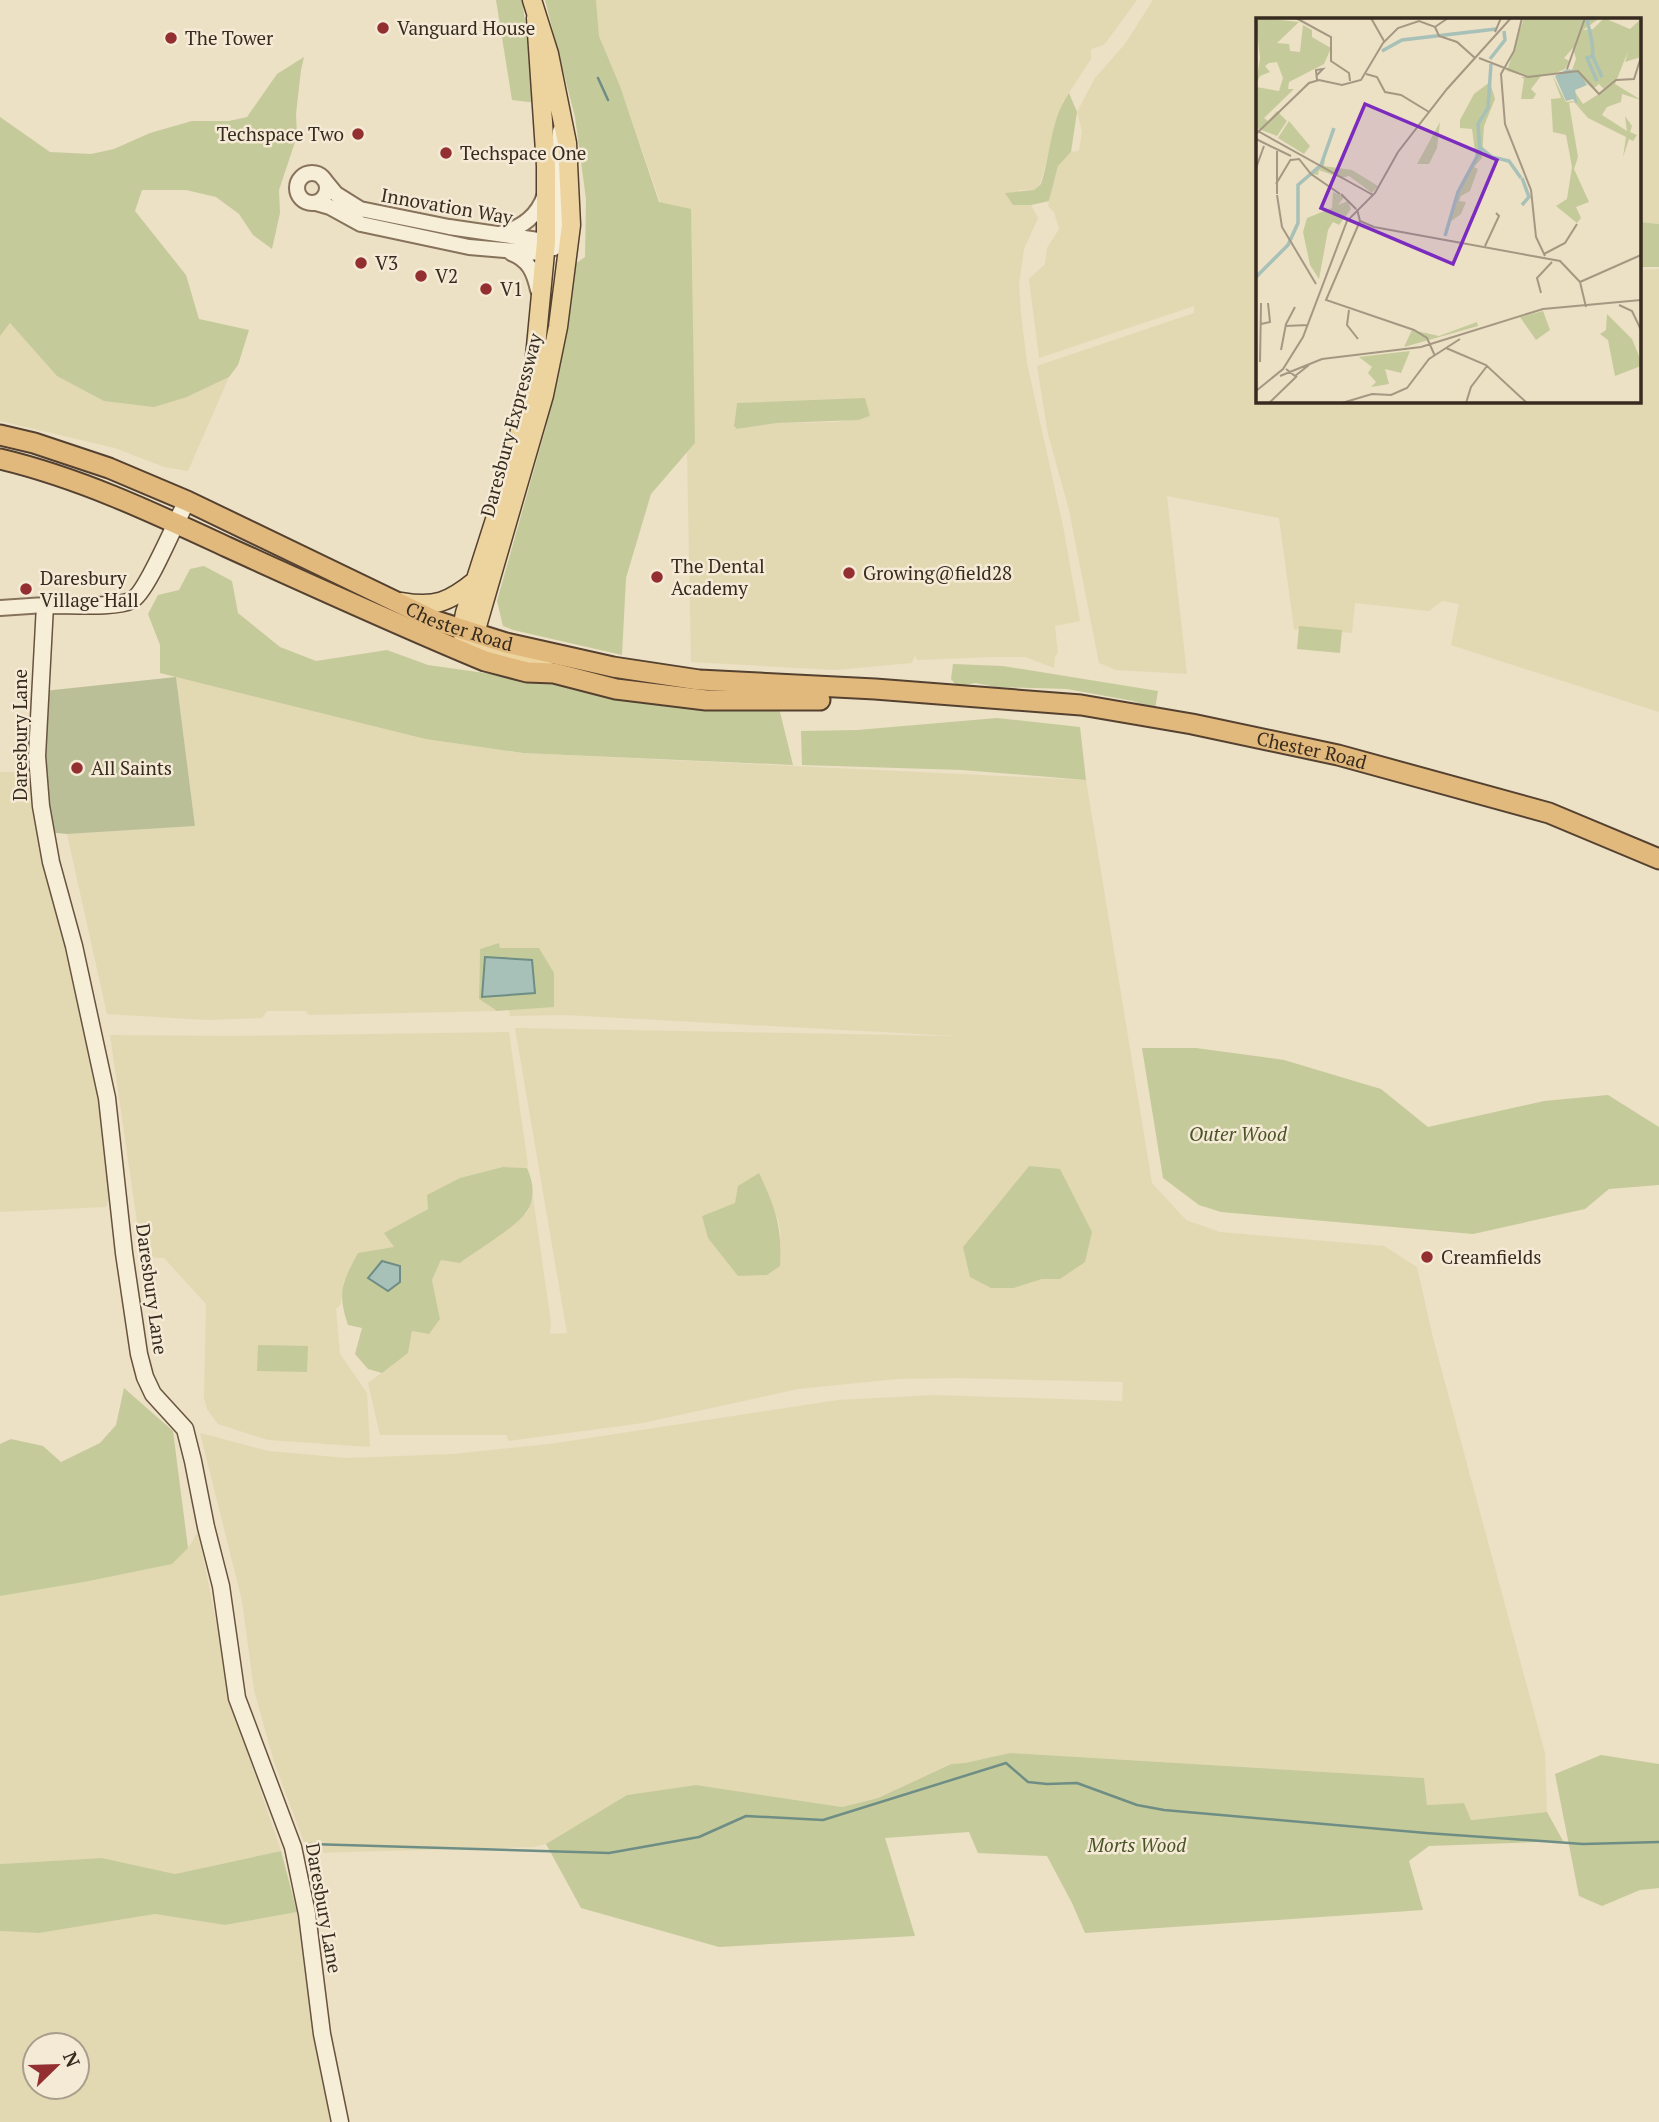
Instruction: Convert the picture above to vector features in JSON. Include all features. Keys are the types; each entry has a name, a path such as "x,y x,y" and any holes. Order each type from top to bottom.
{"highway":[{"name":"Chester Road","path":"0,435 34,443 108,468 187,501 389,599 468,634 602,665 699,680 1081,705 1192,724 1338,755 1559,816 1659,859"},
{"name":"Chester Road","path":"0,459 101,491 176,522 440,642 485,661 527,672 554,673 615,688 706,700 876,699 951,695"}],"main road":[{"name":"Daresbury Expressway","path":"483,578 544,396 558,327 571,225 567,143 549,54 535,9"},
{"name":"Daresbury Expressway","path":"468,634 526,412 533,378 548,247 535,9"},
{"path":"45,605 118,604 131,601 144,588 187,501"},
{"path":"389,599 431,605 452,598 483,578 491,620 495,631 506,643"},
{"name":"Daresbury Lane","path":"45,605 37,755 41,806 51,862 74,946 107,1098 124,1253 139,1354 153,1394 184,1429 193,1461 221,1586 237,1698 293,1847 307,1914 322,2034 340,2122"},
{"path":"440,642 453,643 468,634 473,647 525,661 554,673"}],"street":[{"path":"561,108 558,232 548,247 566,267"},
{"path":"316,173 322,177 327,189 323,198 316,203 301,198 297,189 297,184 307,174 316,173"},
{"name":"Innovation Way","path":"322,177 336,194 360,209 548,247"},
{"path":"499,235 528,220 541,204 546,190"},
{"name":"Innovation Way","path":"316,203 330,207 360,224 421,238 506,251 535,253 548,247"},
{"path":"506,251 519,256 531,267 541,302"},
{"path":"0,608 45,605"}],"shaded area":[{"path":"596,0 1137,0 1104,45 1091,49 1091,59 1063,102 1040,184 1034,190 1019,190 1013,205 1031,205 1038,218 1024,249 1019,284 1021,313 1027,363 1063,526 1080,621 1055,626 1058,653 1055,656 1054,668 1025,657 917,660 915,655 912,663 835,670 691,662 687,452 695,443 660,202 620,86 599,36","holes":["864,399 870,416 836,422 777,423 737,429 734,426 737,403"]},
{"path":"1153,0 1659,0 1659,224 1642,222 1642,18 1256,18 1256,402 1642,402 1642,270 1659,269 1659,712 1451,645 1459,604 1442,601 1429,611 1355,603 1352,633 1294,629 1279,518 1167,496 1187,674 1116,670 1099,663 1069,510 1048,434 1037,366 1194,313 1194,306 1039,358 1029,279 1045,264 1047,248 1059,229 1054,212 1048,206 1058,166 1071,152 1079,151 1082,132 1077,112 1095,78 1125,44"},
{"path":"10,323 31,346 187,397 229,377 188,471 164,467 115,448 0,421 0,336"},
{"path":"176,677 424,739 523,753 1086,780 1152,1183 1186,1220 1220,1232 1384,1246 1417,1267 1433,1338 1545,1753 1547,1812 1470,1820 1463,1803 1427,1805 1424,1778 1010,1753 950,1764 878,1798 842,1807 696,1785 627,1795 546,1844 534,1847 308,1853 274,1762 254,1690 242,1601 200,1433 268,1451 347,1458 453,1454 550,1444 838,1400 934,1395 1122,1401 1123,1382 897,1379 798,1389 643,1423 508,1441 507,1435 380,1435 368,1383 408,1353 412,1331 440,1319 432,1280 441,1260 485,1244 501,1234 527,1213 533,1197 551,1323 550,1334 567,1333 515,1028 955,1036 565,1015 510,1016 509,1009 554,1007 499,944 480,949 479,999 497,1011 309,1015 305,1011 267,1011 262,1018 207,1020 107,1014 67,834 195,826","holes":["1029,1166 1060,1279 1042,1279 1014,1288 991,1288 963,1247","765,1186 781,1236 702,1216 735,1203"]},
{"path":"0,772 38,772 100,1087 111,1195 106,1207 0,1212"},
{"path":"509,1032 527,1168 503,1167 385,1233 394,1247 344,1280 341,1304 336,1309 340,1354 367,1393 370,1447 268,1440 218,1424 207,1409 204,1398 206,1304 164,1258 142,1257 110,1035"},
{"path":"198,1532 236,1719 281,1851 175,1874 102,1858 0,1864 0,1596 110,1575 188,1548"},
{"path":"297,1912 315,2049 332,2122 0,2122 0,1931 39,1933 155,1914 225,1925"}],"green space":[{"path":"496,0 522,0 537,103 512,100"},
{"path":"545,0 596,0 599,36 620,86 659,202 691,209 695,443 651,494 626,578 622,655 503,626 497,601 546,427 575,264 585,257 586,199 575,117"},
{"path":"304,57 296,114 297,136 279,190 280,213 272,249 253,235 239,214 216,197 186,190 142,190 135,211 186,275 199,319 249,330 238,365 229,377 187,397 154,407 104,401 57,376 10,323 0,336 0,117 50,152 91,154 114,149 150,133 192,121 229,121 247,117 277,74"},
{"path":"1069,93 1077,112 1071,152 1058,166 1049,201 1013,205 1005,193 1034,190 1041,184 1054,126"},
{"path":"1642,222 1659,224 1659,267 1642,267"},
{"path":"865,398 870,416 858,420 777,423 737,429 734,426 737,403"},
{"path":"204,566 232,581 238,613 280,647 316,661 387,650 428,665 654,702 779,708 793,765 523,753 425,739 160,673 160,645 148,614 158,595 179,590 190,569"},
{"path":"1299,626 1342,630 1340,653 1297,649"},
{"path":"953,664 1003,666 1158,691 1155,709 1133,701 1067,689 995,687 976,683 957,686 951,679"},
{"path":"176,677 195,826 67,834 47,832 43,796 44,691"},
{"path":"997,718 1080,727 1086,780 962,770 802,765 801,731 857,730"},
{"path":"499,943 500,948 539,948 554,973 554,1007 497,1011 479,999 480,949"},
{"name":"Outer Wood","path":"1142,1048 1196,1048 1284,1060 1381,1089 1428,1127 1544,1101 1608,1095 1659,1127 1659,1185 1609,1189 1585,1209 1473,1234 1221,1212 1199,1205 1163,1178"},
{"path":"1029,1166 1060,1169 1092,1232 1085,1262 1060,1279 1042,1279 1014,1288 991,1288 970,1277 963,1247"},
{"path":"503,1167 527,1168 533,1190 527,1211 506,1231 460,1263 441,1260 432,1280 440,1319 429,1334 412,1331 408,1353 382,1373 368,1369 355,1354 362,1328 348,1325 342,1296 345,1280 358,1253 394,1247 384,1233 428,1209 427,1195 460,1178"},
{"path":"759,1173 777,1218 780,1266 767,1275 738,1276 708,1238 702,1216 735,1203 738,1186"},
{"path":"258,1345 308,1346 307,1372 257,1371"},
{"path":"124,1388 173,1431 188,1548 172,1564 0,1596 0,1444 11,1439 43,1446 61,1462 100,1443 116,1425"},
{"name":"Morts Wood","path":"1010,1753 1424,1778 1427,1805 1464,1803 1471,1820 1547,1812 1563,1841 1429,1846 1409,1861 1423,1910 1085,1933 1047,1856 978,1853 969,1832 885,1838 915,1936 719,1947 581,1908 546,1844 627,1795 696,1785 842,1807 878,1798 951,1764"},
{"path":"1601,1755 1659,1764 1659,1888 1640,1890 1602,1906 1579,1896 1555,1774"},
{"path":"281,1851 297,1912 225,1925 155,1914 39,1933 0,1931 0,1864 102,1858 175,1874"}],"water":[{"path":"485,957 532,960 535,993 482,997"},
{"path":"382,1261 400,1266 400,1282 388,1291 368,1278"}],"waterway":[{"path":"598,78 608,100"},
{"path":"310,1844 609,1853 699,1837 746,1816 823,1820 1006,1763 1028,1782 1077,1783 1137,1805 1164,1810 1583,1844 1659,1842"}],"place":[{"name":"Vanguard House","path":"383,28"},
{"name":"The Tower","path":"171,38"},
{"name":"Techspace Two","path":"358,134"},
{"name":"Techspace One","path":"446,153"},
{"name":"V3","path":"361,263"},
{"name":"V2","path":"421,276"},
{"name":"V1","path":"486,289"},
{"name":"Growing@field28","path":"849,573"},
{"name":"The Dental Academy","path":"657,577"},
{"name":"Daresbury Village Hall","path":"26,589"},
{"name":"All Saints","path":"77,768"},
{"name":"Creamfields","path":"1427,1257"}]}
